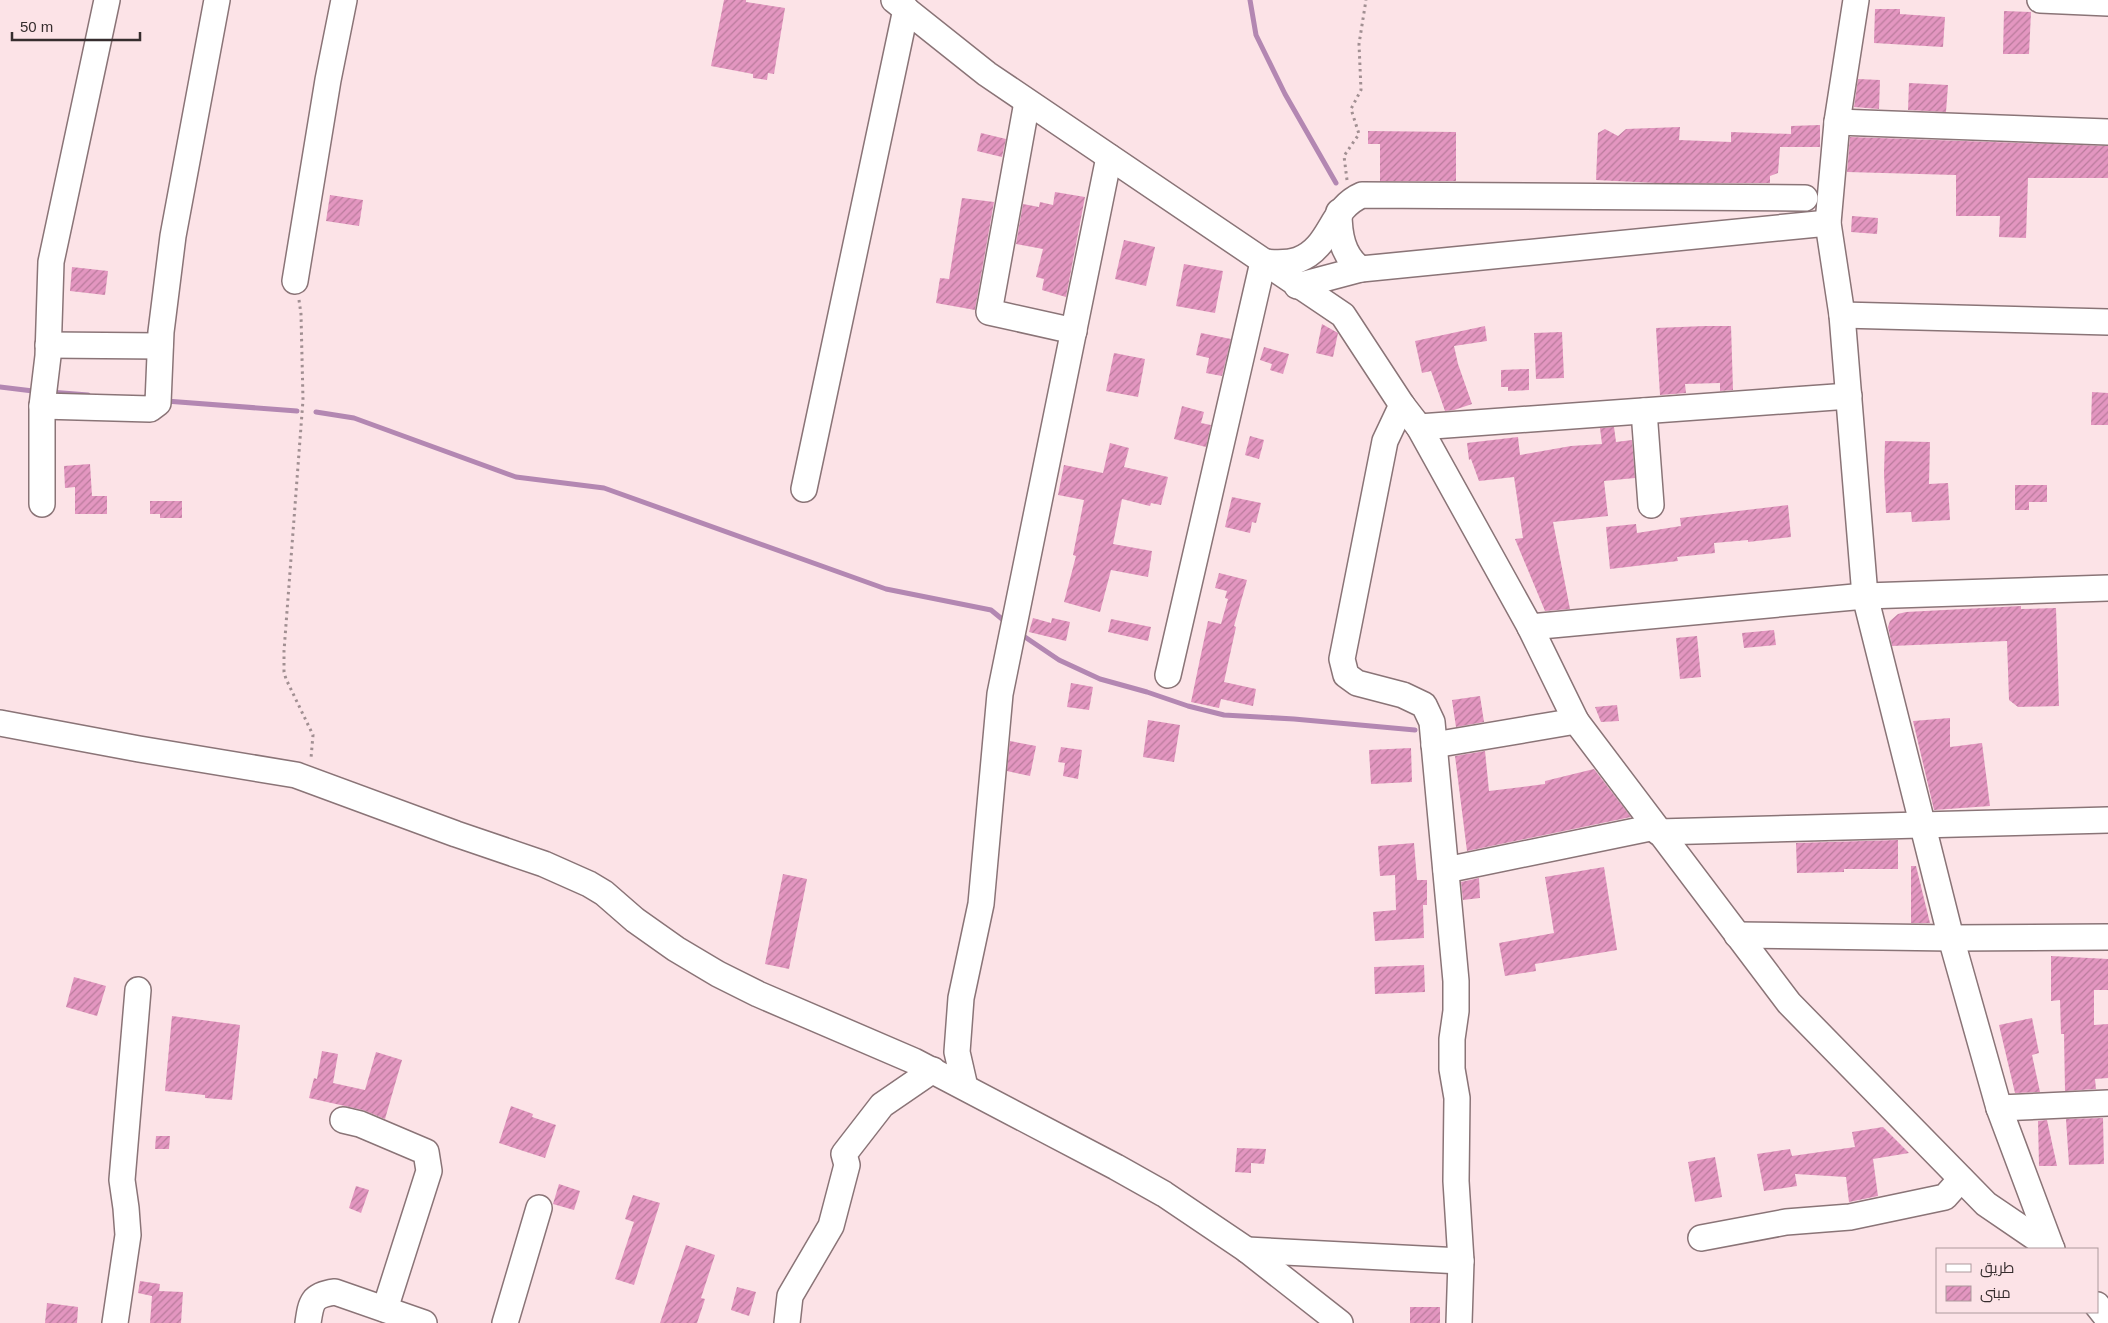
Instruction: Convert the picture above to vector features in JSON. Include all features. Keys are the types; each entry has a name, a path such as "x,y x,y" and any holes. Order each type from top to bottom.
{"street":[{"path":"42,504 42,406 48,345 50,262 107,0"},
{"path":"42,406 150,409 158,403 160,346 173,236 218,0"},
{"path":"295,281 328,80 344,0"},
{"path":"1856,0 1837,122 1828,223 1842,316 1865,596 1951,938 1999,1108 2052,1248"},
{"path":"2040,0 2108,3"},
{"path":"804,489 900,5 987,74 1027,102 1297,286 1343,315 1402,405 1419,427 1530,627 1576,720 1657,830 1789,1003 1986,1204 2052,1248"},
{"path":"1027,102 988,312 1074,331"},
{"path":"1837,122 2108,132"},
{"path":"965,1087 957,1052 961,998 982,904 1000,694 1109,157"},
{"path":"1263,262 1286,263 1299,260 1310,254 1324,240 1344,206 1362,195 1805,198"},
{"path":"1344,206 1342,240 1346,252 1355,265 1361,269"},
{"path":"1297,286 1361,269 1828,223"},
{"path":"1168,674 1263,262"},
{"path":"1842,316 2108,322"},
{"path":"48,345 160,346"},
{"path":"1419,427 1849,396"},
{"path":"1402,405 1385,441 1342,659 1346,674 1357,683 1404,695 1424,705 1432,722 1456,982 1452,1069 1457,1098 1456,1181 1460,1261 1459,1323"},
{"path":"1644,411 1651,504"},
{"path":"1530,627 1865,596 2108,588"},
{"path":"1434,745 1576,720"},
{"path":"0,723 138,749 262,768 308,779 456,834 544,864 589,884 604,893 635,920 676,949 718,974 758,994 933,1070 1116,1167 1171,1199 1247,1250 1340,1323"},
{"path":"1446,870 1657,830 1924,826 2108,820"},
{"path":"1737,935 1951,938 2108,937"},
{"path":"115,1323 128,1235 122,1180 138,990"},
{"path":"787,1323 790,1296 831,1226 848,1165 844,1154 882,1105 933,1070"},
{"path":"1999,1108 2108,1103"},
{"path":"343,1120 360,1124 426,1152 429,1172 385,1309"},
{"path":"1702,1238 1786,1222 1850,1217 1945,1197 1961,1179"},
{"path":"504,1323 539,1208"},
{"path":"1247,1250 1460,1261"},
{"path":"308,1323 310,1303 321,1294 335,1292 424,1323"},
{"path":"2098,1306 2108,1319"}],"path":[{"path":"1344,206 1344,156 1359,134 1351,109 1361,90 1359,44 1366,0"},
{"path":"295,281 301,314 303,400 284,672 313,736 308,779"}],"building":[{"path":"724,0 746,0 746,2 785,8 774,74 768,73 767,80 753,78 753,74 711,66"},
{"path":"1875,9 1900,9 1900,14 1945,17 1943,47 1874,43"},
{"path":"2004,11 2031,12 2029,54 2003,54"},
{"path":"1858,79 1880,80 1879,109 1854,107"},
{"path":"1909,83 1948,85 1946,112 1908,110"},
{"path":"1820,125 1820,147 1780,147 1778,173 1770,176 1770,183 1656,183 1596,180 1598,133 1605,129 1618,136 1626,129 1680,127 1679,140 1731,142 1731,132 1791,134 1791,126"},
{"path":"1368,131 1456,132 1456,181 1380,181 1380,144 1368,144"},
{"path":"981,133 1006,139 1002,157 977,151"},
{"path":"1850,137 2108,146 2108,178 2028,178 2026,238 1999,237 2000,216 1956,216 1956,175 1847,172"},
{"path":"1055,192 1085,197 1066,297 1042,290 1044,279 1036,277 1043,249 1016,244 1023,204 1039,207 1040,202 1053,205"},
{"path":"330,195 363,200 359,226 326,221"},
{"path":"962,198 994,202 975,310 936,303 940,278 949,279"},
{"path":"1852,216 1878,218 1877,234 1851,232"},
{"path":"1124,240 1155,247 1146,286 1115,279"},
{"path":"1184,264 1223,271 1215,313 1176,306"},
{"path":"72,267 108,271 105,295 70,291"},
{"path":"1322,324 1338,333 1333,357 1316,353"},
{"path":"1485,326 1487,341 1454,346 1458,364 1472,404 1445,411 1431,371 1422,373 1415,341"},
{"path":"1731,326 1733,390 1720,391 1720,383 1685,384 1686,393 1660,395 1656,328"},
{"path":"1562,332 1564,378 1536,379 1534,333"},
{"path":"1201,333 1231,339 1222,376 1206,373 1209,358 1196,355"},
{"path":"1264,347 1289,354 1283,374 1270,370 1272,364 1260,360"},
{"path":"1114,353 1145,359 1138,397 1106,391"},
{"path":"1529,369 1529,390 1508,391 1508,387 1501,387 1501,370"},
{"path":"2092,392 2108,393 2108,425 2091,425"},
{"path":"1182,406 1204,412 1201,423 1211,425 1206,447 1174,439"},
{"path":"1614,427 1616,442 1632,440 1635,478 1604,481 1608,516 1553,522 1570,609 1545,611 1515,539 1523,538 1514,477 1479,481 1471,459 1469,460 1467,443 1518,437 1520,455 1571,446 1602,444 1600,428"},
{"path":"1250,436 1264,440 1259,459 1245,455"},
{"path":"1885,441 1930,442 1929,484 1948,483 1950,520 1912,522 1911,512 1886,513"},
{"path":"1110,443 1129,448 1124,467 1168,477 1161,505 1151,503 1150,506 1122,499 1113,544 1152,551 1148,577 1111,570 1100,612 1064,602 1076,556 1073,555 1084,500 1058,495 1064,465 1103,473"},
{"path":"90,464 92,496 107,496 107,514 75,514 75,487 65,488 64,466"},
{"path":"2015,485 2047,485 2047,502 2029,502 2029,510 2015,510"},
{"path":"1232,497 1261,503 1256,523 1252,522 1250,533 1225,527"},
{"path":"150,501 182,501 182,518 160,518 160,514 150,514"},
{"path":"1788,505 1791,537 1748,542 1748,540 1714,543 1715,553 1677,557 1678,561 1610,569 1606,527 1636,524 1637,533 1681,526 1680,518"},
{"path":"1219,573 1247,580 1234,626 1236,627 1224,682 1256,689 1253,706 1221,699 1219,708 1191,702 1208,621 1221,624 1228,599 1225,598 1227,591 1215,588"},
{"path":"2021,606 2021,609 2056,608 2059,706 2018,707 2009,700 2007,641 1892,646 1888,627 1890,621 1898,614"},
{"path":"1033,618 1051,623 1052,618 1070,622 1066,641 1029,632"},
{"path":"1111,619 1151,627 1148,641 1108,632"},
{"path":"1774,630 1776,645 1744,648 1742,633"},
{"path":"1697,636 1701,677 1680,679 1676,638"},
{"path":"1071,683 1093,687 1089,710 1067,707"},
{"path":"1480,696 1484,722 1456,727 1452,700"},
{"path":"1617,705 1619,721 1601,722 1595,707"},
{"path":"1950,718 1950,747 1982,743 1990,806 1934,810 1913,721"},
{"path":"1148,720 1180,725 1174,762 1143,757"},
{"path":"1010,741 1036,746 1030,776 1007,771"},
{"path":"1061,747 1082,750 1078,779 1063,776 1065,763 1058,762"},
{"path":"1411,748 1412,782 1371,784 1369,750"},
{"path":"1485,751 1489,791 1545,784 1545,781 1594,769 1631,817 1467,851 1455,756"},
{"path":"1898,840 1898,869 1844,869 1844,872 1797,873 1796,843"},
{"path":"1414,843 1417,880 1427,880 1427,905 1423,905 1424,938 1375,941 1373,912 1396,910 1395,875 1380,876 1378,846"},
{"path":"1911,866 1916,866 1930,923 1911,923"},
{"path":"1604,867 1617,950 1535,964 1536,971 1505,976 1499,943 1554,933 1545,877"},
{"path":"783,874 807,879 789,969 765,964"},
{"path":"1479,878 1480,898 1463,900 1461,882"},
{"path":"2051,956 2108,959 2108,990 2094,990 2094,1025 2108,1024 2108,1078 2095,1079 2096,1089 2065,1091 2064,1034 2061,1034 2060,1000 2051,1001"},
{"path":"1424,965 1425,992 1375,994 1374,967"},
{"path":"74,977 106,986 97,1016 66,1007"},
{"path":"172,1016 240,1025 232,1100 205,1098 205,1095 165,1091"},
{"path":"2032,1018 2039,1053 2032,1055 2040,1092 2015,1093 1999,1025"},
{"path":"322,1051 338,1054 333,1083 365,1090 376,1052 402,1060 385,1119 363,1110 309,1098 314,1078 317,1079"},
{"path":"511,1106 533,1114 532,1117 556,1125 545,1158 499,1143"},
{"path":"2103,1118 2104,1164 2069,1165 2066,1119"},
{"path":"2047,1120 2057,1166 2039,1166 2038,1121"},
{"path":"1883,1127 1909,1153 1873,1159 1878,1196 1849,1202 1846,1177 1795,1174 1797,1186 1764,1191 1757,1154 1790,1149 1792,1156 1855,1147 1852,1132"},
{"path":"156,1136 170,1136 169,1149 155,1149"},
{"path":"1237,1148 1266,1149 1264,1164 1251,1163 1251,1173 1235,1172"},
{"path":"1715,1157 1722,1197 1695,1202 1688,1162"},
{"path":"559,1184 580,1191 574,1210 553,1204"},
{"path":"356,1186 369,1190 361,1213 349,1208"},
{"path":"633,1195 660,1203 634,1285 615,1279 634,1222 625,1219"},
{"path":"686,1245 715,1255 701,1298 705,1299 697,1323 660,1323"},
{"path":"140,1281 160,1284 159,1291 183,1292 181,1323 150,1323 152,1296 138,1293"},
{"path":"737,1287 756,1292 749,1316 731,1310"},
{"path":"47,1303 78,1307 77,1323 45,1323"},
{"path":"1410,1307 1440,1307 1440,1323 1410,1323"}],"waterway":[{"path":"1250,0 1256,35 1285,94 1336,183"},
{"path":"0,387 33,391"},
{"path":"50,392 88,395"},
{"path":"166,401 297,411"},
{"path":"316,412 354,418 516,477 604,488 886,589 991,610 1002,619"},
{"path":"1022,635 1059,660 1100,679 1224,715 1415,730"}]}
